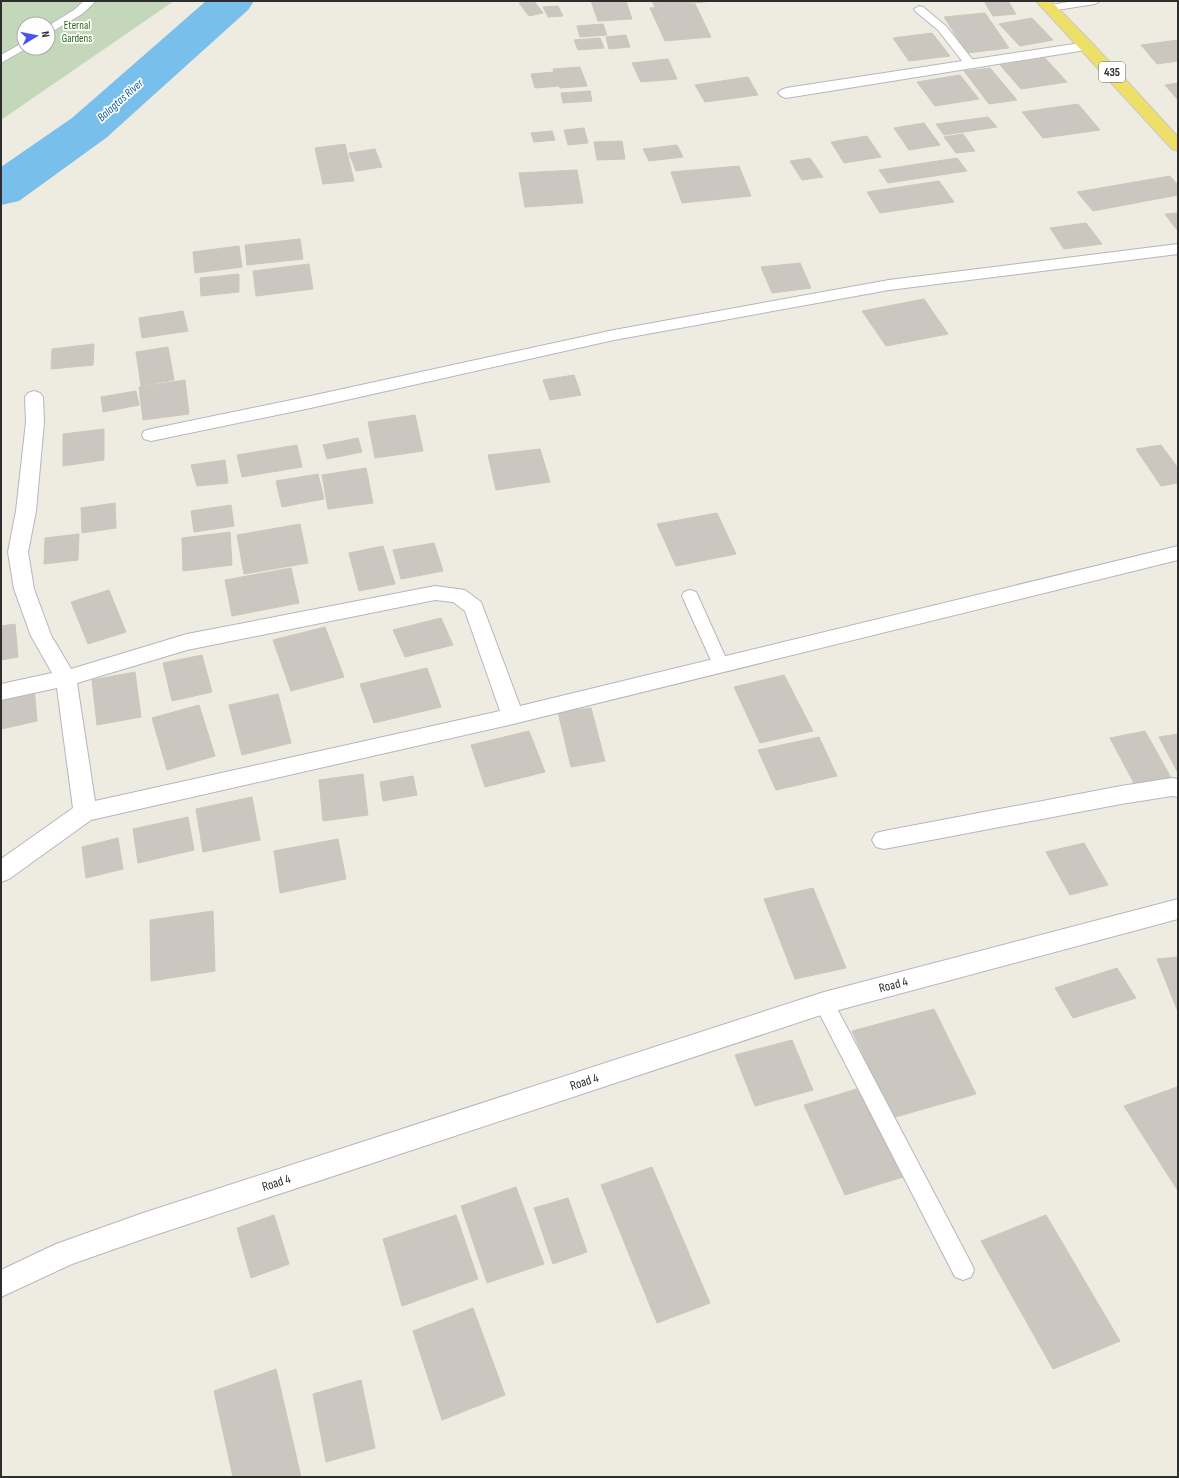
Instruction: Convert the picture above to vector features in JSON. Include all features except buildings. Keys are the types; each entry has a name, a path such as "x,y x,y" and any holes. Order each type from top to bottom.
{"main road":[{"name":"435","path":"1047,4 1178,146"}],"street":[{"path":"786,93 1087,46"},
{"path":"151,436 614,335 881,286 1178,249"},
{"path":"34,398 35,422 27,503 18,552 24,589 41,636 66,678 85,812"},
{"path":"1,872 85,812 513,716 1178,553"},
{"path":"1,692 66,678 187,642 435,593 458,595 474,607 513,716"},
{"path":"884,840 1120,795 1172,787 1178,788"},
{"name":"Road 4","path":"1,1284 66,1253 143,1226 824,1003 1178,909"}],"lane":[{"path":"56,26 78,12 91,1"},
{"path":"1047,4 1095,1"},
{"path":"919,9 942,28 970,64"},
{"path":"1,60 16,50"},
{"path":"690,596 721,665"},
{"path":"824,1003 963,1270"}],"green space":[{"name":"Eternal Gardens","path":"1,1 174,1 1,120"}],"waterway":[{"name":"Balagtas River","path":"1,190 89,128 232,1"}]}
